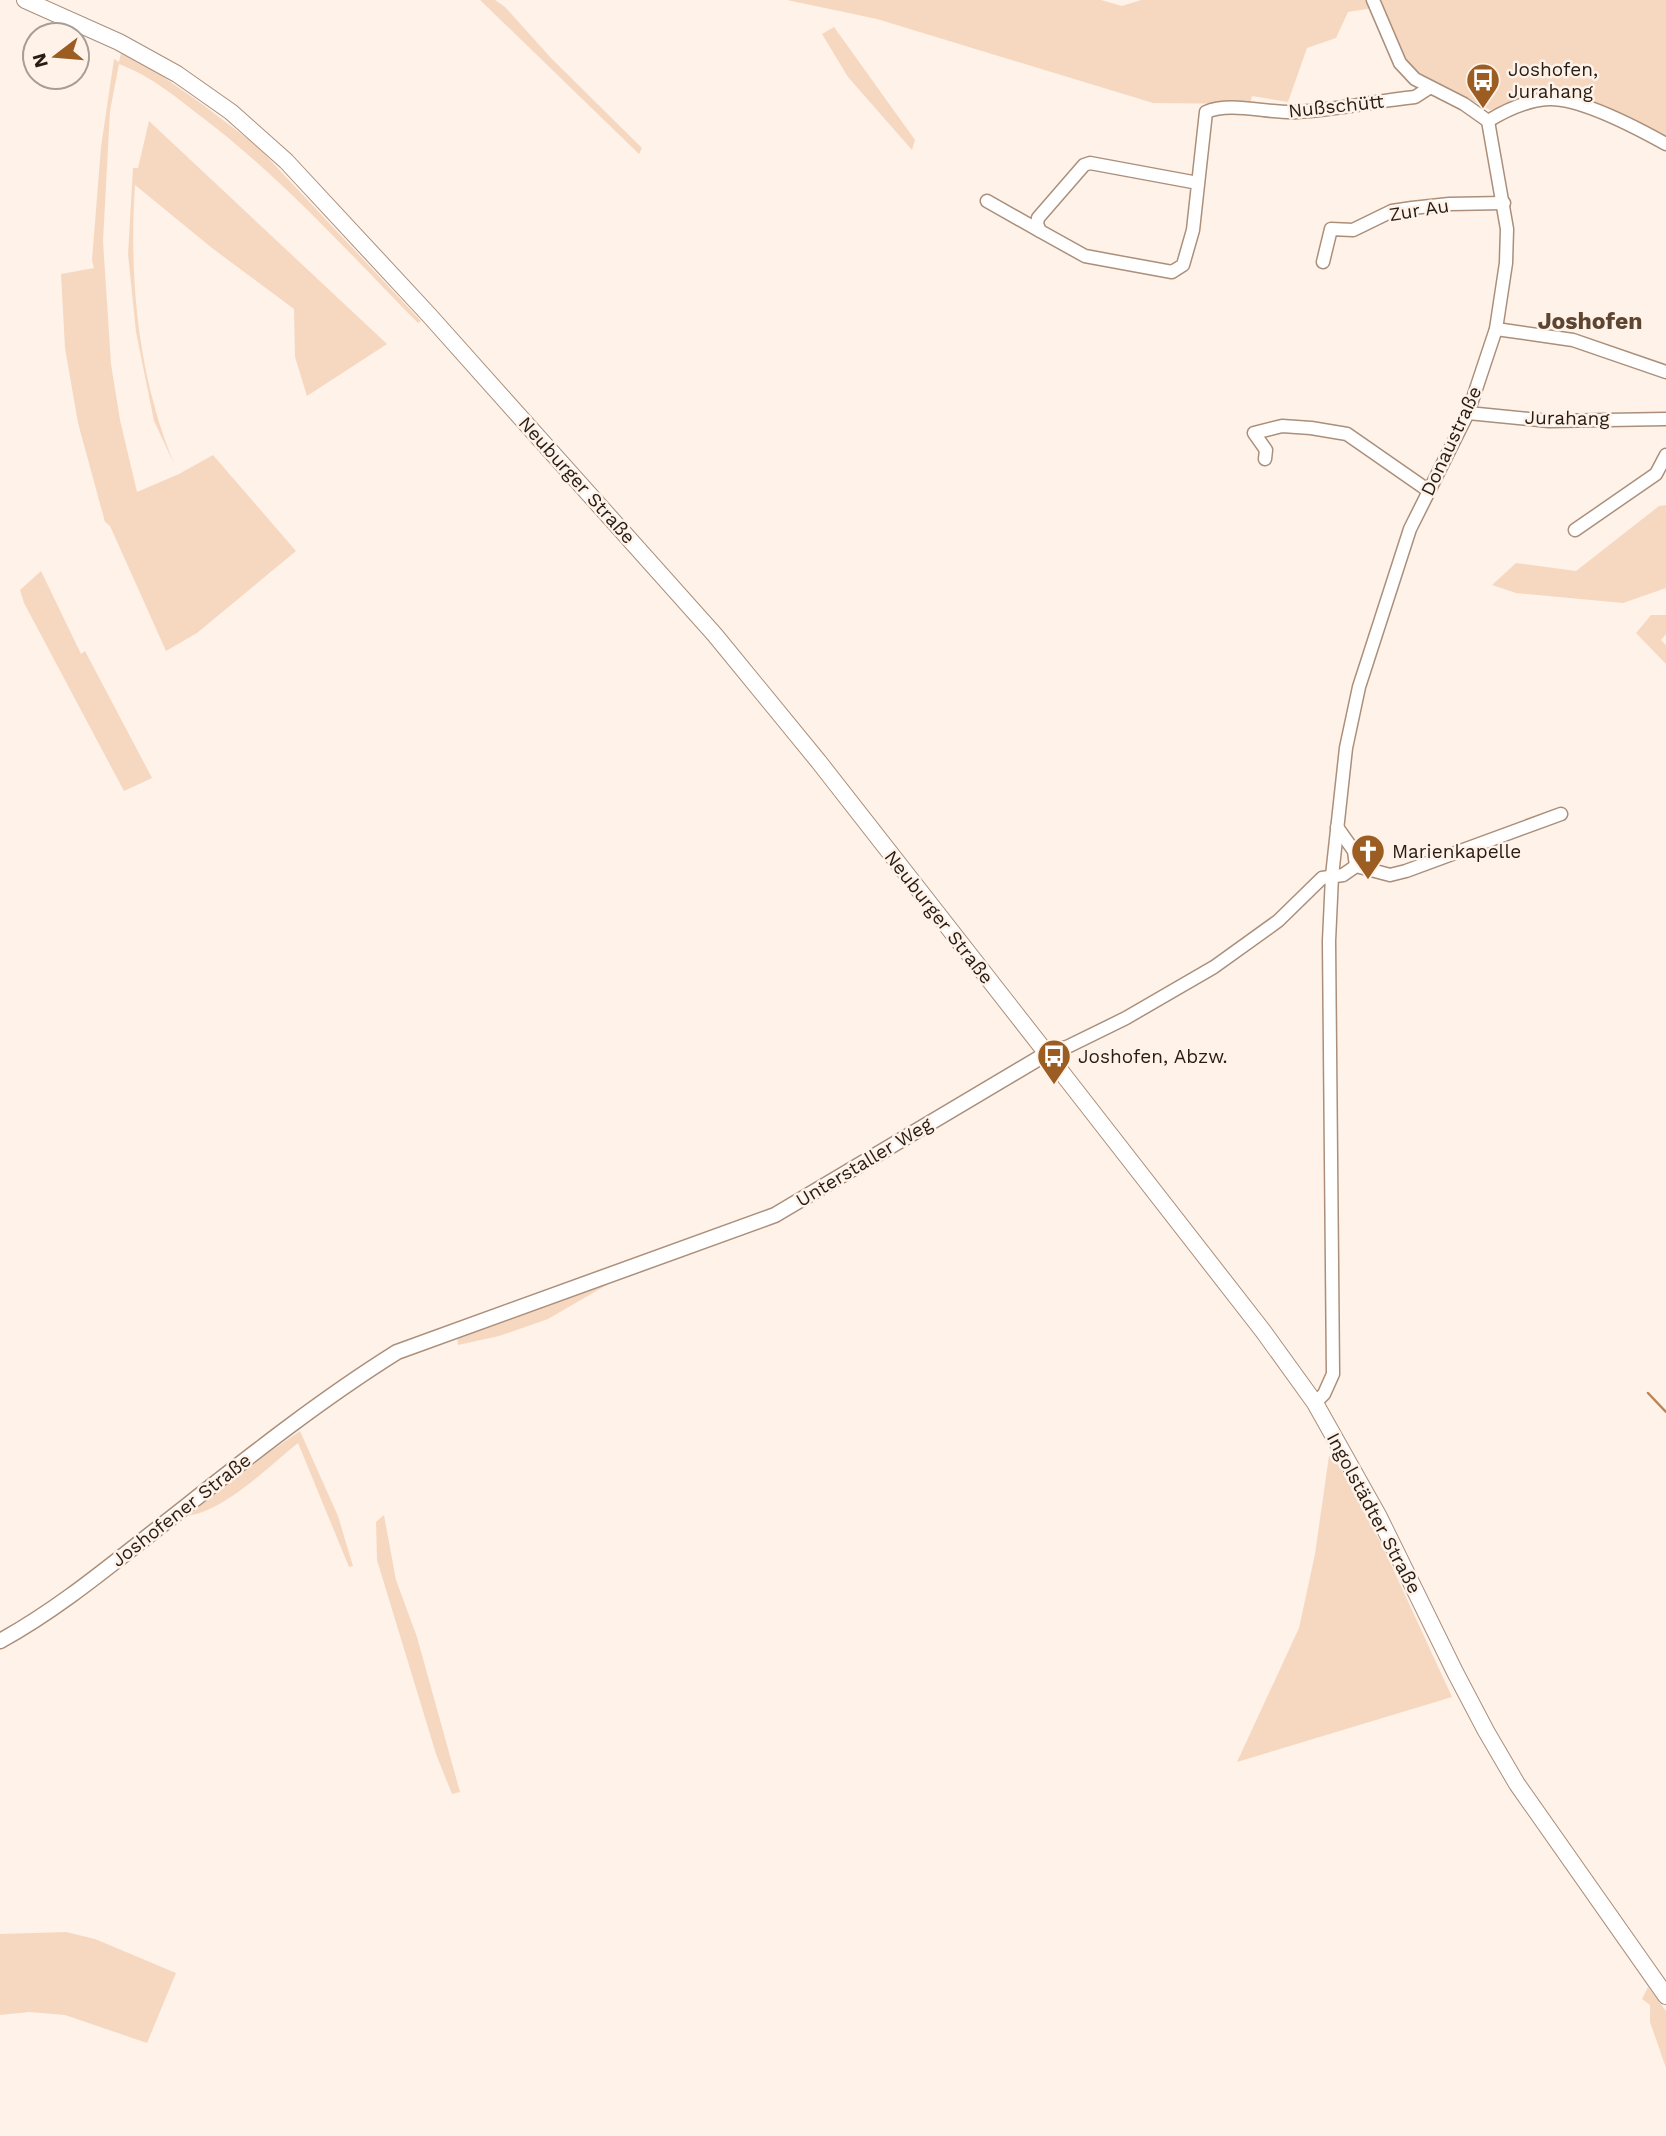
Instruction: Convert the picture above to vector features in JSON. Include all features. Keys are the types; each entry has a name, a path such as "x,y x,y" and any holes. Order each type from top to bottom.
{"main road":[{"name":"Neuburger Straße","path":"24,0 119,42 177,74 231,112 295,170 429,315 715,635 819,762 1046,1054"},
{"name":"Ingolstädter Straße","path":"1046,1054 1263,1331 1315,1403 1379,1517 1455,1672 1504,1762 1666,1996"}],"street":[{"path":"1373,0 1400,63 1425,90 1464,104 1488,121 1526,103 1550,99 1571,103 1633,126 1666,144"},
{"name":"Nußschütt","path":"987,201 1085,256 1172,272 1183,265 1193,230 1206,112 1242,108 1298,112 1415,97 1425,90"},
{"name":"Donaustraße","path":"1337,827 1346,747 1354,711 1410,528 1468,413 1496,329 1506,262 1507,229 1488,121"},
{"path":"1040,231 1038,218 1084,166 1090,163 1198,183"},
{"name":"Zur Au","path":"1323,262 1331,229 1353,230 1392,211 1504,203"},
{"path":"1496,329 1573,340 1666,372"},
{"name":"Jurahang","path":"1468,413 1549,421 1666,419"},
{"path":"1265,459 1266,450 1254,433 1282,426 1347,434 1429,491"},
{"path":"1574,530 1656,474 1666,455"},
{"path":"1337,827 1354,851 1356,866 1390,874 1406,871 1561,814"},
{"path":"1315,1403 1324,1394 1333,1374 1329,941 1337,827"},
{"name":"Unterstaller Weg","path":"359,1376 397,1352 775,1215 1046,1054 1069,1046 1126,1018 1214,967 1278,921 1322,878 1343,875 1356,866"},
{"name":"Joshofener Straße","path":"0,1641 25,1627 100,1573 270,1441 359,1376"}],"shaded area":[{"path":"480,0 495,0 505,7 551,58 642,148 639,154"},
{"path":"787,0 1101,0 1122,6 1141,0 1370,0 1373,8 1348,12 1336,38 1307,48 1288,102 1252,96 1250,104 1153,103 877,19"},
{"path":"1376,0 1666,0 1666,136 1556,93 1490,110 1416,71 1403,57"},
{"path":"834,27 915,140 912,150 848,77 822,34"},
{"path":"121,53 155,71 257,146 421,321 418,323 314,217 232,141 163,88 119,64 110,111 103,241 111,364 120,420 137,492 179,474 213,455 296,551 197,633 166,651 110,526 105,522 78,423 65,348 61,274 94,268 92,260 101,147 114,59 119,62"},
{"path":"149,121 387,344 307,396 295,357 294,309 212,248 135,185 133,241 139,326 148,381 174,464 154,421 136,332 128,254 133,168 138,168"},
{"path":"1666,505 1666,588 1623,603 1516,593 1492,585 1516,563 1576,571 1659,506"},
{"path":"41,571 81,654 85,651 152,778 124,791 24,603 20,590"},
{"path":"1651,615 1666,615 1666,634 1661,640 1666,645 1666,664 1636,633"},
{"path":"617,1279 548,1319 499,1336 458,1345 457,1335"},
{"path":"300,1431 338,1516 353,1566 349,1567 298,1443 225,1501 209,1510 178,1516"},
{"path":"1333,1454 1383,1547 1452,1697 1237,1762 1299,1628 1315,1554 1329,1456"},
{"path":"384,1515 396,1580 417,1637 460,1792 452,1794 436,1754 377,1560 376,1522"},
{"path":"66,1932 95,1939 176,1973 147,2043 65,2015 29,2012 0,2015 0,1934"},
{"path":"1648,1987 1666,2011 1666,2068 1650,2022 1650,2005 1642,1999"}],"waterway":[{"path":"1648,1393 1666,1412"}],"place":[{"name":"Joshofen, Jurahang","path":"1483,110"},
{"name":"Marienkapelle","path":"1368,881"},
{"name":"Joshofen, Abzw.","path":"1054,1086"}],"district":[{"name":"Joshofen","path":"1590,321"}]}
